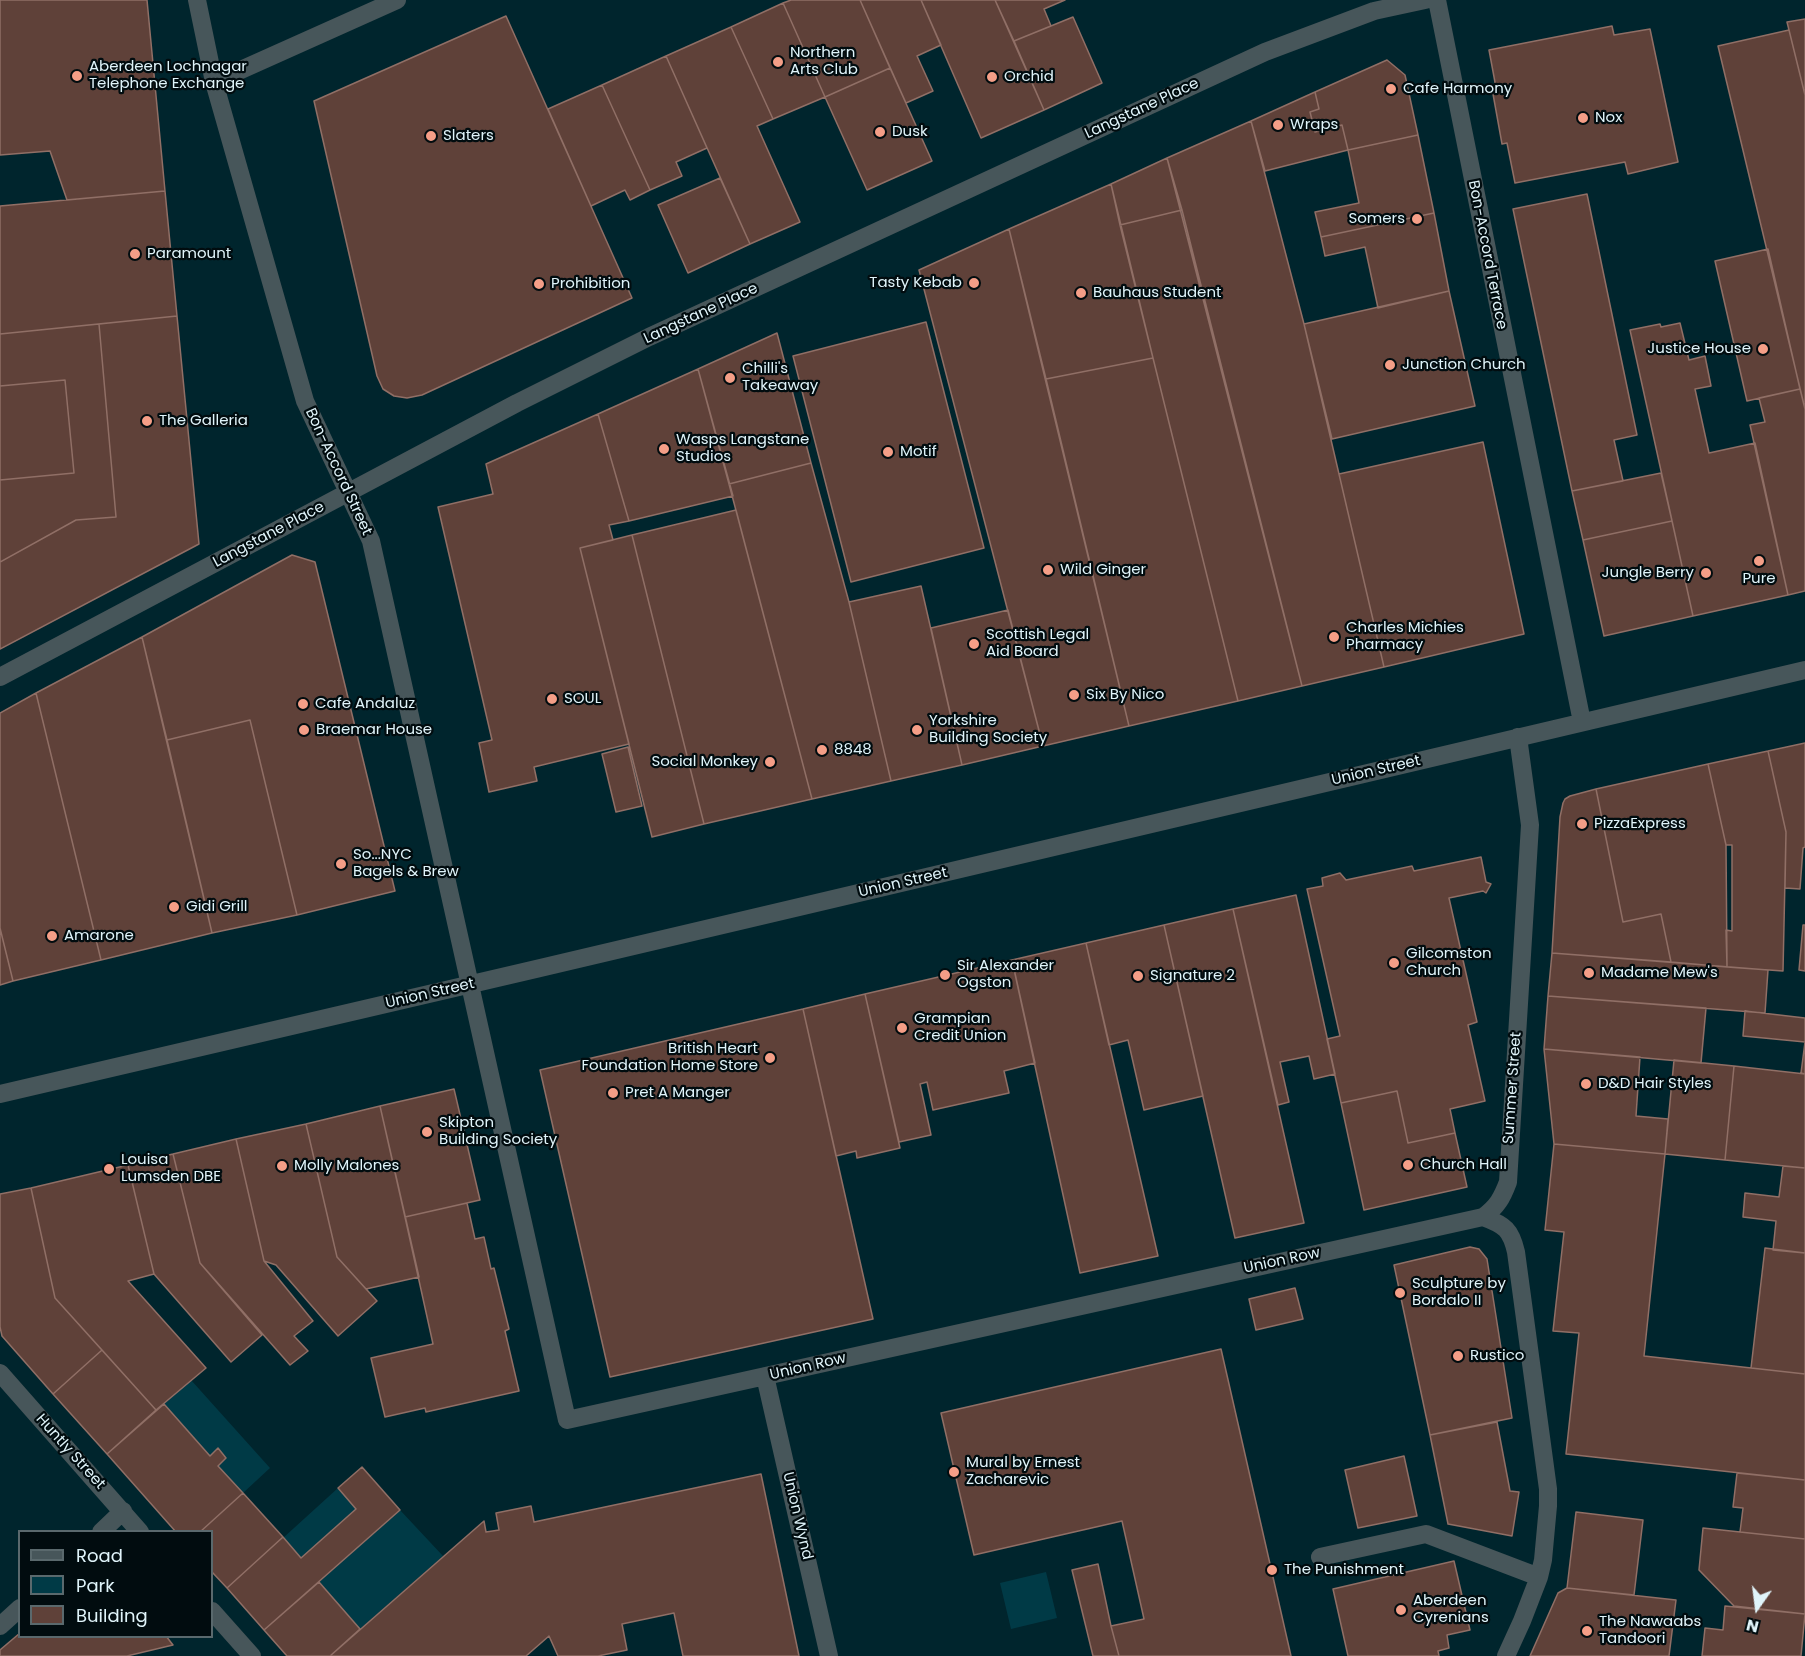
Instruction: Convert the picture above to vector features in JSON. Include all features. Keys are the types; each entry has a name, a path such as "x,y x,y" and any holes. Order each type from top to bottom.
{"street":[{"name":"Bon-Accord Street","path":"197,0 214,82 305,400 324,445 371,541 470,985"},
{"path":"214,82 397,0"},
{"name":"Langstane Place","path":"0,677 517,403 649,337 1265,52 1374,11 1425,0"},
{"name":"Bon-Accord Terrace","path":"1437,0 1582,722"},
{"name":"Union Street","path":"0,1094 1805,670"},
{"name":"Summer Street","path":"1484,1217 1502,1199 1508,1182 1530,825 1518,737"},
{"name":"Union Row","path":"470,985 567,1420 1484,1217"},
{"path":"1484,1217 1506,1228 1512,1237 1516,1252 1548,1489 1546,1535 1539,1576 1506,1656"},
{"name":"Huntly Street","path":"0,1373 138,1530"},
{"name":"Union Wynd","path":"765,1376 829,1656"},
{"path":"103,1530 123,1511"},
{"path":"1320,1557 1426,1534 1539,1576"},
{"path":"0,1626 18,1610"},
{"path":"213,1612 252,1656"}],"green space":[{"path":"191,1380 270,1468 243,1493 218,1466 226,1458 218,1449 210,1456 164,1404"},
{"path":"338,1488 356,1509 301,1558 283,1538"},
{"path":"400,1510 443,1556 360,1629 319,1582"},
{"path":"1046,1572 1057,1618 1011,1629 1000,1583"}],"building":[{"name":"Aberdeen Lochnagar Telephone Exchange","path":"0,0 147,0 165,191 67,200 50,151 0,155"},
{"path":"791,0 860,0 890,68 825,97 783,3"},
{"path":"860,0 921,0 941,45 917,56 933,91 906,103"},
{"name":"Orchid","path":"921,0 995,0 1044,110 981,138"},
{"path":"995,0 1065,0 1044,9 1051,26 1014,41"},
{"name":"Northern Arts Club","path":"783,3 825,97 773,119 731,27"},
{"path":"506,16 632,298 422,395 407,398 394,396 383,389 377,376 314,101"},
{"path":"1073,17 1102,83 1044,110 1014,41"},
{"path":"1805,19 1805,95 1787,22"},
{"name":"Nox","path":"1612,26 1614,35 1650,29 1678,162 1628,174 1625,162 1515,183 1507,143 1502,144 1493,94 1497,93 1489,50"},
{"path":"731,27 773,119 757,126 800,222 750,244 666,56"},
{"path":"1789,30 1805,95 1805,409 1718,46"},
{"path":"666,56 707,148 676,162 682,176 650,190 602,85"},
{"path":"1387,60 1405,75 1418,135 1348,150 1342,125 1315,132 1310,112 1319,109 1315,92"},
{"name":"Dusk","path":"890,68 932,161 867,190 825,97"},
{"path":"602,85 650,190 630,200 625,190 591,206 548,109"},
{"path":"1315,92 1319,109 1310,112 1315,132 1342,125 1348,150 1265,171 1251,121"},
{"path":"1251,121 1304,324 1384,667 1302,686 1167,158"},
{"path":"1418,135 1434,213 1321,237 1315,212 1359,203 1348,150"},
{"path":"1167,158 1182,210 1120,225 1111,184"},
{"path":"720,178 750,244 688,273 658,205"},
{"name":"Bauhaus Student","path":"1111,184 1153,358 1046,379 1009,229"},
{"path":"165,191 177,316 0,334 0,206"},
{"path":"1587,194 1637,435 1614,440 1623,481 1572,491 1513,209"},
{"path":"1182,210 1302,686 1238,701 1120,225"},
{"path":"1434,213 1449,291 1378,308 1365,247 1325,256 1321,237"},
{"path":"1009,229 1129,726 1043,746 919,270"},
{"name":"Justice House","path":"1768,249 1800,389 1747,401 1715,261"},
{"name":"Junction Church","path":"1449,291 1475,406 1332,439 1304,324"},
{"name":"The Galleria","path":"177,316 199,544 0,649 0,562 76,520 116,517 99,324"},
{"name":"Motif","path":"926,322 984,548 851,582 793,356"},
{"path":"1680,323 1689,360 1705,356 1711,386 1695,389 1709,453 1755,443 1788,595 1693,616 1630,330"},
{"path":"99,324 116,517 76,520 0,562 0,480 74,473 65,380 0,386 0,334"},
{"path":"777,333 811,463 729,484 698,369"},
{"path":"1153,358 1238,701 1129,726 1046,379"},
{"name":"Wasps Langstane Studios","path":"698,369 733,496 629,521 598,414"},
{"path":"65,380 74,473 0,480 0,386"},
{"path":"1800,389 1805,409 1805,591 1788,595 1750,425 1765,422 1759,398"},
{"path":"598,414 629,521 609,525 613,540 580,548 629,744 534,767 537,781 489,792 479,743 492,740 438,507 493,494 486,464"},
{"path":"1483,442 1524,634 1384,667 1339,474"},
{"path":"811,463 849,602 891,781 812,799 729,484"},
{"path":"1661,473 1672,521 1583,540 1572,491"},
{"path":"736,510 812,799 704,824 632,535"},
{"path":"1672,521 1693,616 1604,636 1583,540"},
{"path":"632,535 704,824 652,837 580,548"},
{"name":"Braemar House","path":"292,555 315,562 395,891 297,915 250,720 167,740 142,637"},
{"path":"921,586 962,765 891,781 849,602"},
{"path":"1008,610 1043,746 962,765 931,628"},
{"path":"142,637 212,933 101,960 36,693"},
{"path":"36,693 101,960 13,981 0,928 0,713"},
{"path":"250,720 297,915 212,933 167,740"},
{"path":"1805,743 1805,847 1803,848 1800,889 1785,888 1786,832 1768,751"},
{"path":"628,747 642,806 616,812 602,754"},
{"path":"1768,751 1786,832 1783,971 1727,967 1726,930 1732,931 1732,845 1726,845 1708,764"},
{"path":"1708,764 1726,845 1727,967 1671,962 1661,914 1623,922 1596,789"},
{"path":"1596,789 1623,922 1661,914 1671,962 1552,953 1560,817 1563,803 1570,796"},
{"name":"Gilcomston Church","path":"1481,857 1486,882 1491,884 1486,893 1483,891 1449,898 1477,1022 1468,1025 1485,1101 1450,1109 1455,1133 1408,1143 1397,1091 1341,1103 1327,1039 1340,1036 1307,889 1323,886 1322,878 1340,873 1346,880 1412,866 1414,871"},
{"path":"1296,895 1335,1074 1314,1079 1309,1056 1280,1062 1289,1102 1278,1105 1233,909"},
{"path":"1233,909 1304,1223 1235,1238 1164,925"},
{"path":"1164,925 1203,1096 1144,1110 1128,1040 1109,1045 1086,943"},
{"path":"1803,925 1805,925 1805,971 1799,970"},
{"path":"0,928 13,981 0,985"},
{"path":"1086,943 1158,1256 1080,1273 1012,960"},
{"path":"1552,953 1768,970 1765,1013 1548,996"},
{"path":"1012,960 1035,1063 1004,1071 1009,1093 933,1110 927,1082 920,1084 931,1135 899,1142 865,994"},
{"path":"865,994 900,1148 857,1158 856,1151 836,1156 803,1009"},
{"path":"1548,996 1706,1008 1701,1063 1544,1049"},
{"path":"803,1009 873,1319 610,1377 540,1070"},
{"path":"1745,1011 1805,1018 1805,1042 1743,1036"},
{"path":"1805,1042 1805,1074 1801,1073"},
{"path":"1544,1049 1640,1057 1636,1116 1668,1119 1665,1154 1554,1144"},
{"path":"1674,1060 1734,1066 1725,1160 1665,1154"},
{"path":"1734,1066 1805,1074 1805,1168 1725,1160"},
{"path":"454,1089 480,1200 405,1217 380,1106"},
{"name":"Church Hall","path":"1397,1091 1408,1143 1455,1133 1467,1187 1364,1210 1341,1103"},
{"path":"380,1106 419,1277 366,1289 337,1257 306,1124"},
{"path":"306,1124 337,1257 377,1301 338,1336 276,1265 264,1261 236,1139"},
{"path":"236,1139 264,1261 313,1321 294,1336 308,1351 290,1365 200,1263 173,1154"},
{"path":"1554,1144 1665,1154 1644,1356 1805,1374 1805,1480 1566,1454 1579,1333 1553,1331 1564,1232 1545,1230"},
{"path":"173,1154 200,1263 262,1335 231,1362 154,1274 128,1165"},
{"path":"128,1165 154,1274 128,1281 206,1368 156,1410 55,1298 31,1188"},
{"path":"1783,1166 1805,1168 1805,1253 1773,1250 1776,1221 1743,1217 1745,1193 1779,1197"},
{"path":"31,1188 55,1298 102,1350 53,1394 2,1336 0,1327 0,1194"},
{"path":"467,1203 475,1239 484,1237 491,1269 494,1268 509,1329 505,1331 519,1391 426,1412 425,1408 385,1417 371,1358 433,1344 405,1217"},
{"name":"Rustico","path":"1470,1247 1479,1249 1487,1259 1512,1418 1430,1435 1394,1265"},
{"path":"1765,1248 1805,1253 1805,1374 1751,1368"},
{"path":"1295,1288 1303,1319 1256,1330 1249,1299"},
{"path":"1221,1349 1291,1656 1119,1656 1111,1626 1144,1619 1122,1521 974,1555 941,1413"},
{"path":"102,1350 156,1410 107,1454 53,1394"},
{"path":"164,1404 210,1456 218,1448 226,1458 218,1466 243,1493 202,1530 174,1530 107,1454"},
{"path":"1497,1422 1510,1491 1519,1492 1512,1536 1448,1524 1430,1435"},
{"path":"1404,1456 1417,1516 1358,1528 1345,1470"},
{"path":"362,1467 400,1510 264,1630 227,1588 283,1537 301,1558 356,1509 338,1488"},
{"path":"1737,1473 1805,1480 1805,1539 1740,1532 1743,1508 1733,1507"},
{"path":"761,1474 799,1656 683,1656 674,1613 622,1624 627,1650 598,1656 558,1656 549,1636 526,1656 330,1656 484,1521 486,1532 499,1530 496,1513 531,1506 534,1522"},
{"path":"243,1493 283,1537 227,1588 213,1573 213,1530 202,1530"},
{"path":"1576,1512 1643,1520 1634,1595 1567,1588"},
{"path":"1703,1528 1805,1539 1805,1614 1734,1606 1699,1570"},
{"name":"Aberdeen Cyrenians","path":"1454,1561 1470,1630 1447,1635 1449,1648 1438,1651 1439,1656 1348,1656 1333,1589"},
{"path":"1098,1564 1119,1656 1093,1656 1072,1570"},
{"path":"319,1582 360,1629 330,1656 287,1656 264,1630"},
{"path":"1567,1588 1676,1600 1669,1656 1530,1656 1558,1593"},
{"path":"1725,1606 1805,1614 1801,1656 1702,1656 1705,1628 1723,1630"},
{"path":"18,1635 18,1638 168,1638 173,1645 127,1656 0,1656 0,1650"}],"place":[{"name":"Northern Arts Club","path":"778,62"},
{"name":"Aberdeen Lochnagar Telephone Exchange","path":"77,76"},
{"name":"Orchid","path":"992,77"},
{"name":"Cafe Harmony","path":"1391,89"},
{"name":"Nox","path":"1583,118"},
{"name":"Wraps","path":"1278,125"},
{"name":"Dusk","path":"880,132"},
{"name":"Slaters","path":"431,136"},
{"name":"Somers","path":"1417,219"},
{"name":"Paramount","path":"135,254"},
{"name":"Tasty Kebab","path":"974,283"},
{"name":"Prohibition","path":"539,284"},
{"name":"Bauhaus Student","path":"1081,293"},
{"name":"Justice House","path":"1763,349"},
{"name":"Junction Church","path":"1390,365"},
{"name":"Chilli's Takeaway","path":"730,378"},
{"name":"The Galleria","path":"147,421"},
{"name":"Wasps Langstane Studios","path":"664,449"},
{"name":"Motif","path":"888,452"},
{"name":"Pure","path":"1759,561"},
{"name":"Wild Ginger","path":"1048,570"},
{"name":"Jungle Berry","path":"1706,573"},
{"name":"Charles Michies Pharmacy","path":"1334,637"},
{"name":"Scottish Legal Aid Board","path":"974,644"},
{"name":"Six By Nico","path":"1074,695"},
{"name":"SOUL","path":"552,699"},
{"name":"Cafe Andaluz","path":"303,704"},
{"name":"Braemar House","path":"304,730"},
{"name":"Yorkshire Building Society","path":"917,730"},
{"name":"8848","path":"822,750"},
{"name":"Social Monkey","path":"770,762"},
{"name":"PizzaExpress","path":"1582,824"},
{"name":"So...NYC Bagels & Brew","path":"341,864"},
{"name":"Gidi Grill","path":"174,907"},
{"name":"Amarone","path":"52,936"},
{"name":"Gilcomston Church","path":"1394,963"},
{"name":"Madame Mew's","path":"1589,973"},
{"name":"Sir Alexander Ogston","path":"945,975"},
{"name":"Signature 2","path":"1138,976"},
{"name":"Grampian Credit Union","path":"902,1028"},
{"name":"British Heart Foundation Home Store","path":"770,1058"},
{"name":"D&D Hair Styles","path":"1586,1084"},
{"name":"Pret A Manger","path":"613,1093"},
{"name":"Skipton Building Society","path":"427,1132"},
{"name":"Church Hall","path":"1408,1165"},
{"name":"Molly Malones","path":"282,1166"},
{"name":"Louisa Lumsden DBE","path":"109,1169"},
{"name":"Sculpture by Bordalo II","path":"1400,1293"},
{"name":"Rustico","path":"1458,1356"},
{"name":"Mural by Ernest Zacharevic","path":"954,1472"},
{"name":"The Punishment","path":"1272,1570"},
{"name":"Aberdeen Cyrenians","path":"1401,1610"},
{"name":"The Nawaabs Tandoori","path":"1587,1631"}]}
